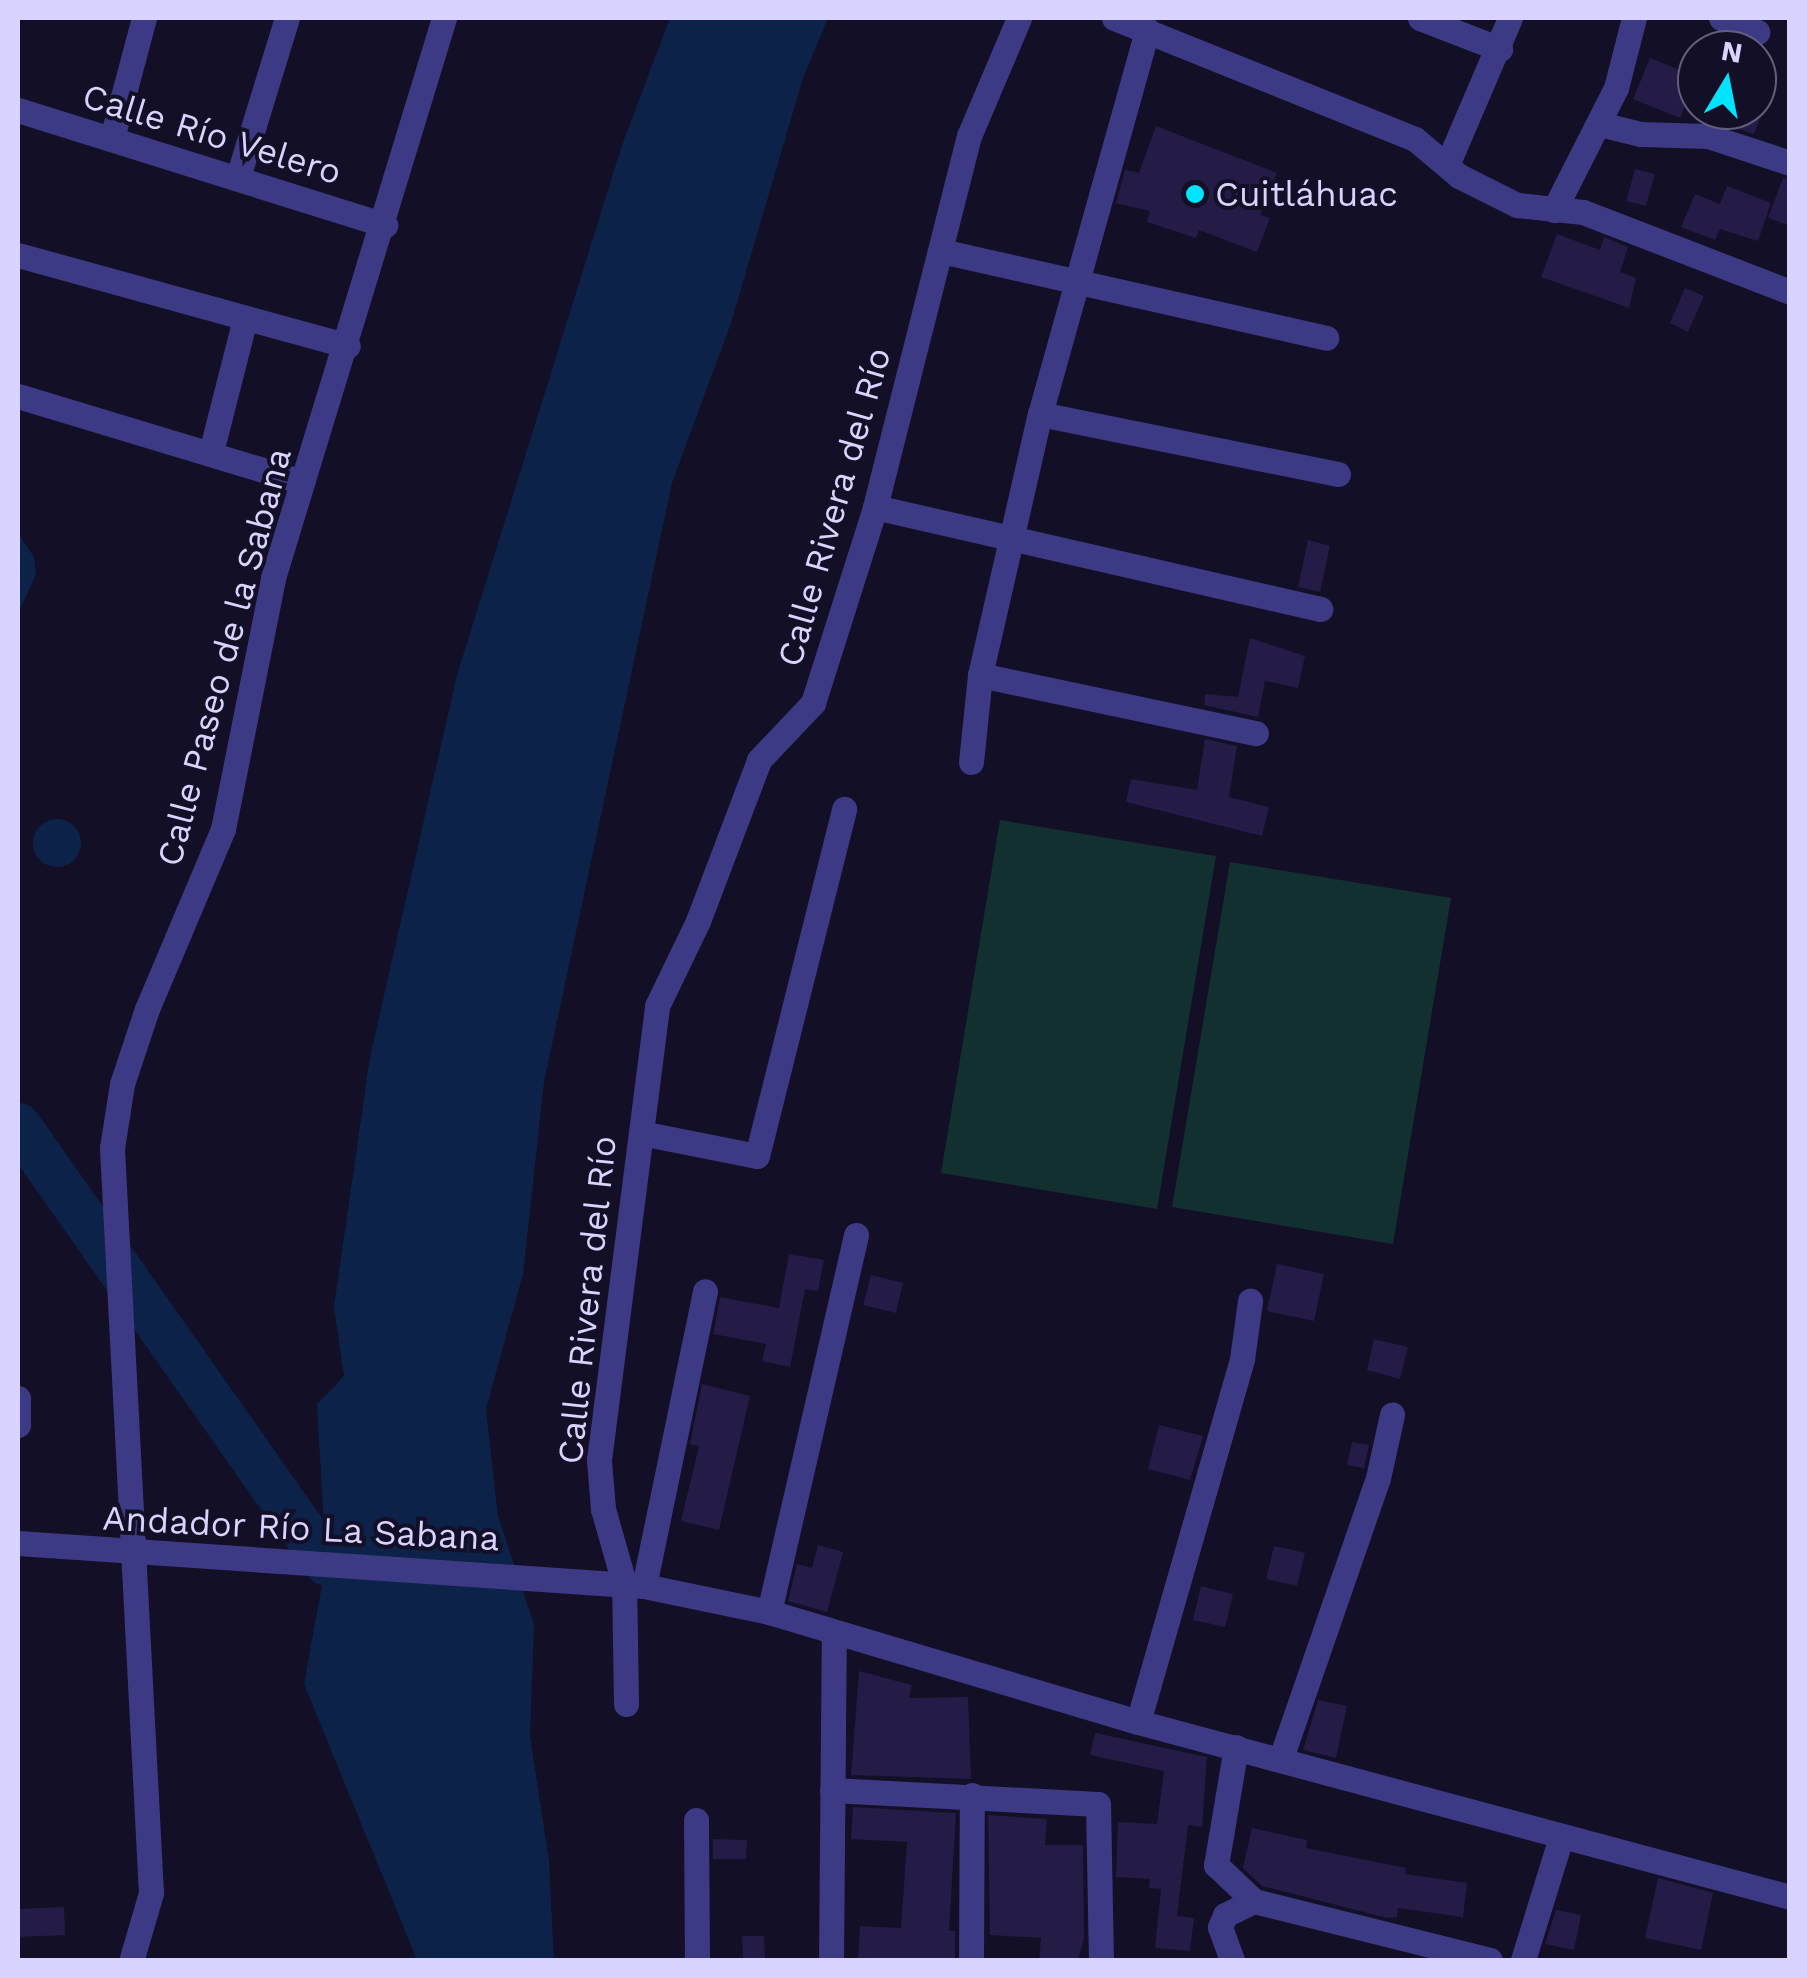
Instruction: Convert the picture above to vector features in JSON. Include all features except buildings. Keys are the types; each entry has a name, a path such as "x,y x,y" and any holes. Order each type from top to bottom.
{"street":[{"path":"112,138 144,18"},
{"path":"238,177 287,18"},
{"name":"Calle Paseo de la Sabana","path":"132,1958 151,1893 128,1410 111,1227 112,1148 122,1084 147,1010 223,829 268,597 386,225 444,18"},
{"name":"Calle Rivera del Río","path":"634,1584 604,1509 599,1460 657,1006 698,921 759,760 813,703 876,508 969,136 1019,18"},
{"path":"1114,18 1414,139 1448,165 1517,206 1582,212 1790,292"},
{"path":"1420,18 1500,49"},
{"path":"1448,165 1510,18"},
{"path":"1554,210 1600,124 1634,18"},
{"path":"1721,18 1752,30"},
{"path":"971,762 980,675 1040,414 1073,278 1147,30"},
{"name":"Calle Río Velero","path":"18,110 386,225"},
{"path":"1600,124 1640,134 1708,136 1790,162"},
{"path":"941,251 1326,338"},
{"path":"18,255 348,346"},
{"path":"211,452 245,319"},
{"path":"18,396 302,482"},
{"path":"1040,414 1338,474"},
{"path":"876,508 1320,609"},
{"path":"980,675 1256,732"},
{"path":"641,1133 757,1156 844,809"},
{"path":"769,1612 856,1235"},
{"path":"626,1704 634,1584 705,1291"},
{"path":"1138,1722 1242,1359 1250,1301"},
{"path":"18,1398 18,1425"},
{"path":"1281,1758 1378,1478 1392,1414"},
{"name":"Andador Río La Sabana","path":"18,1544 136,1556 634,1584 769,1612 834,1636 1138,1722 1790,1897"},
{"path":"831,1960 834,1636"},
{"path":"1236,1747 1216,1864 1254,1901 1490,1960"},
{"path":"832,1790 1098,1804 1101,1960"},
{"path":"971,1960 972,1796"},
{"path":"696,1820 697,1960"},
{"path":"1523,1960 1561,1837"},
{"path":"1232,1960 1220,1926 1226,1916 1254,1901"}],"green space":[{"path":"1000,820 1216,856 1157,1209 941,1173"},
{"path":"1230,862 1451,898 1393,1244 1172,1207"}],"water":[{"path":"670,18 828,18 803,78 731,323 672,483 544,1082 523,1274 486,1409 498,1516 534,1625 530,1736 549,1861 554,1960 417,1960 304,1684 326,1563 317,1404 344,1376 334,1307 370,1057 457,675 622,145"},
{"path":"18,533 34,557 36,575 18,613"},
{"path":"57,819 74,826 81,843 74,860 57,867 40,860 33,843 40,826"}],"waterway":[{"path":"18,1125 326,1563"}],"place":[{"name":"Cuitláhuac","path":"1195,194"}]}
